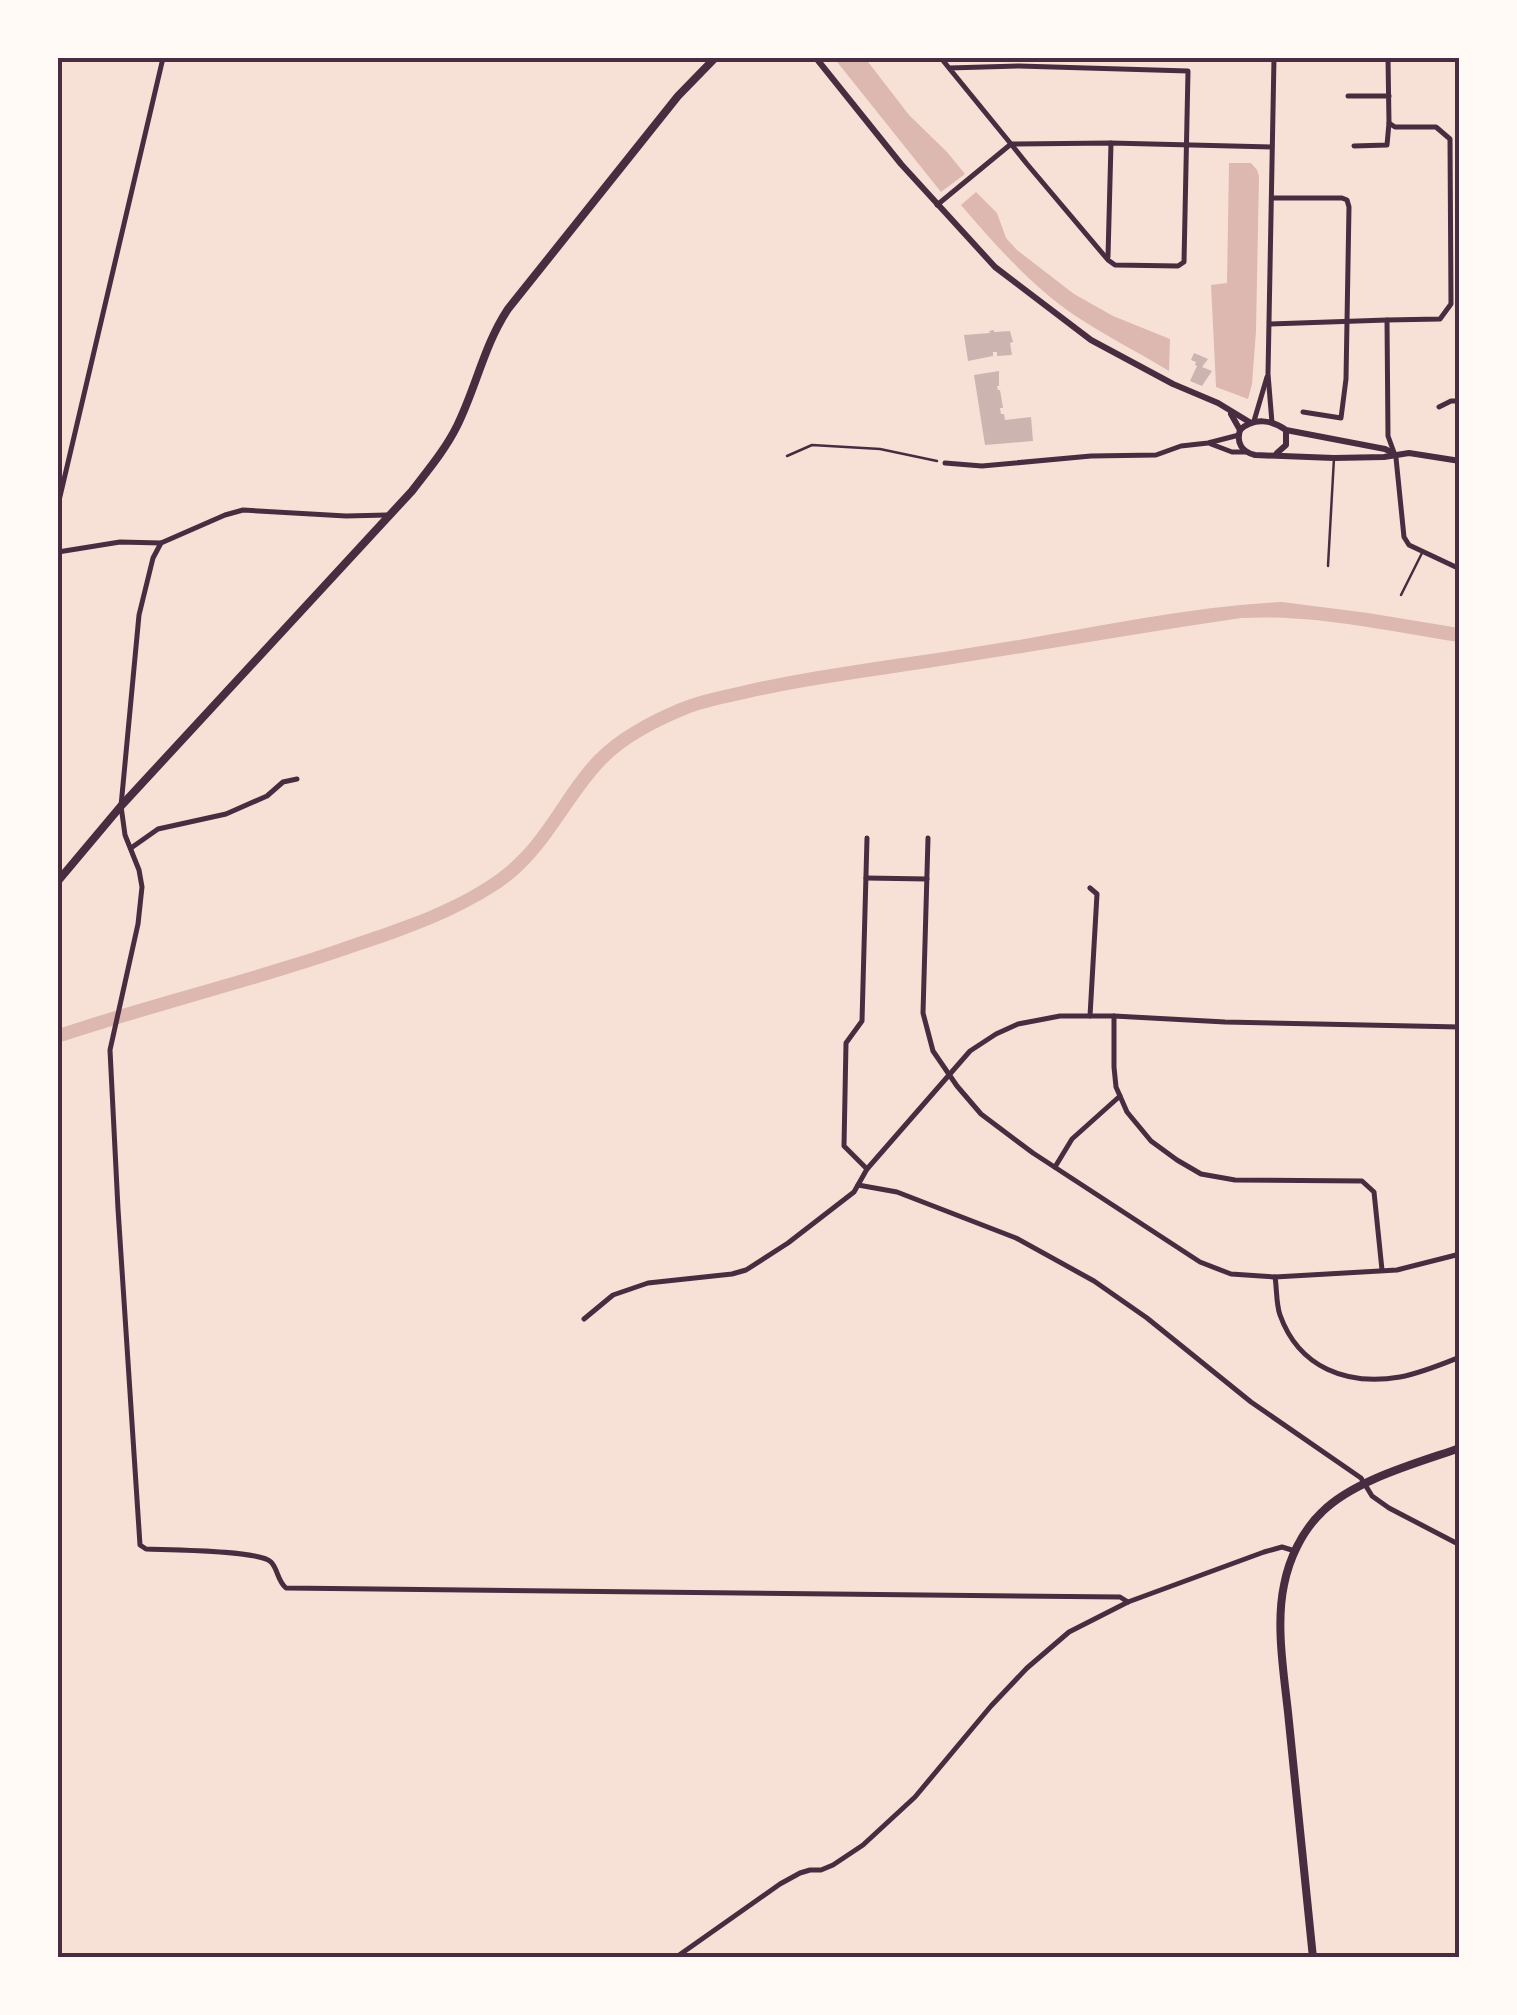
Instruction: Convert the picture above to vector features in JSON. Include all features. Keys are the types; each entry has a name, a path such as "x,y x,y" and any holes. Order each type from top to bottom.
{"main road":[{"path":"58,881 122,806 412,492 440,456 458,424 494,329 678,96 714,58"},
{"path":"1313,1958 1283,1666 1284,1586 1295,1551 1322,1512 1339,1498 1383,1475 1460,1448"}],"street":[{"path":"58,504 163,58"},
{"path":"816,58 901,164 995,266 1082,334 1252,422 1272,423 1286,430 1394,454"},
{"path":"940,58 1108,260 1115,265 1178,266 1184,262 1188,59"},
{"path":"1272,423 1268,374 1274,58"},
{"path":"1354,146 1388,145 1388,58"},
{"path":"949,68 1188,70"},
{"path":"1348,96 1389,96"},
{"path":"1269,324 1440,319 1450,304 1450,139 1436,127 1389,123"},
{"path":"1108,260 1111,143"},
{"path":"937,205 1011,144 1272,147"},
{"path":"1272,198 1347,200 1346,378 1341,418 1303,412"},
{"path":"1387,320 1388,436 1394,454 1404,537 1409,545 1460,569"},
{"path":"945,463 982,466 1091,456 1156,455 1180,446 1208,443 1240,432 1252,422 1268,374"},
{"path":"1439,408 1452,401 1460,402"},
{"path":"1230,412 1245,452"},
{"path":"1276,454 1286,445 1286,430"},
{"path":"1334,440 1334,458"},
{"path":"1208,443 1232,452 1288,458 1384,457 1409,452 1460,460"},
{"path":"58,552 120,542 161,543 243,510 389,515"},
{"path":"161,543 153,558 140,615 122,806 125,834 142,888 138,924 110,1050 140,1544 146,1550 267,1558 286,1588 1120,1597 1128,1602"},
{"path":"131,848 158,829 226,814 267,796 284,782 297,779"},
{"path":"867,1169 844,1146 846,1043 862,1020 868,838"},
{"path":"928,838 922,1013 933,1051 981,1114 1054,1168 1214,1269 1275,1277 1418,1266 1460,1254"},
{"path":"866,878 927,879"},
{"path":"1090,888 1097,894 1090,1016"},
{"path":"584,1319 613,1295 648,1283 746,1270 788,1243 854,1192 867,1169 970,1051 1018,1024 1060,1016 1114,1016 1460,1027"},
{"path":"1114,1016 1116,1088 1127,1112 1152,1140 1201,1174 1235,1180 1362,1181 1374,1192 1382,1270"},
{"path":"1054,1168 1072,1138 1120,1096"},
{"path":"858,1185 897,1192 1016,1238 1094,1281 1148,1318 1252,1402 1361,1478 1372,1496 1460,1545"},
{"path":"1275,1277 1278,1312 1293,1344 1315,1364 1345,1376 1382,1379 1422,1372 1460,1358"},
{"path":"675,1958 780,1884 810,1870 833,1865 863,1845 916,1797 1027,1668 1069,1632 1128,1602 1264,1552 1282,1548 1295,1551"}],"lane":[{"path":"1328,566 1334,458"},
{"path":"1401,595 1422,551"}],"path":[{"path":"787,456 812,445 880,450 945,463"}],"shaded area":[{"path":"834,58 865,58 909,115 965,174 941,192"},
{"path":"1229,163 1251,163 1259,176 1256,331 1248,399 1216,387 1211,285 1227,283"},
{"path":"976,192 997,213 1006,238 1017,250 1074,294 1113,316 1170,339 1169,371 1074,315 1028,278 961,205"},
{"path":"1282,602 1459,628 1459,642 1324,621 1241,618 816,685 707,708 661,726 619,752 588,785 530,863 499,889 466,908 323,963 58,1043 58,1029 318,951 460,897 493,877 524,850 603,748 644,720 686,701 834,668 1167,614"}],"building":[{"path":"1010,331 1012,355 997,356 993,352 993,356 968,361 964,335"},
{"path":"1194,353 1208,359 1202,367 1212,371 1202,386 1190,381 1197,366 1191,360"},
{"path":"999,371 1001,414 1005,420 1031,417 1033,441 985,445 974,375"}]}
